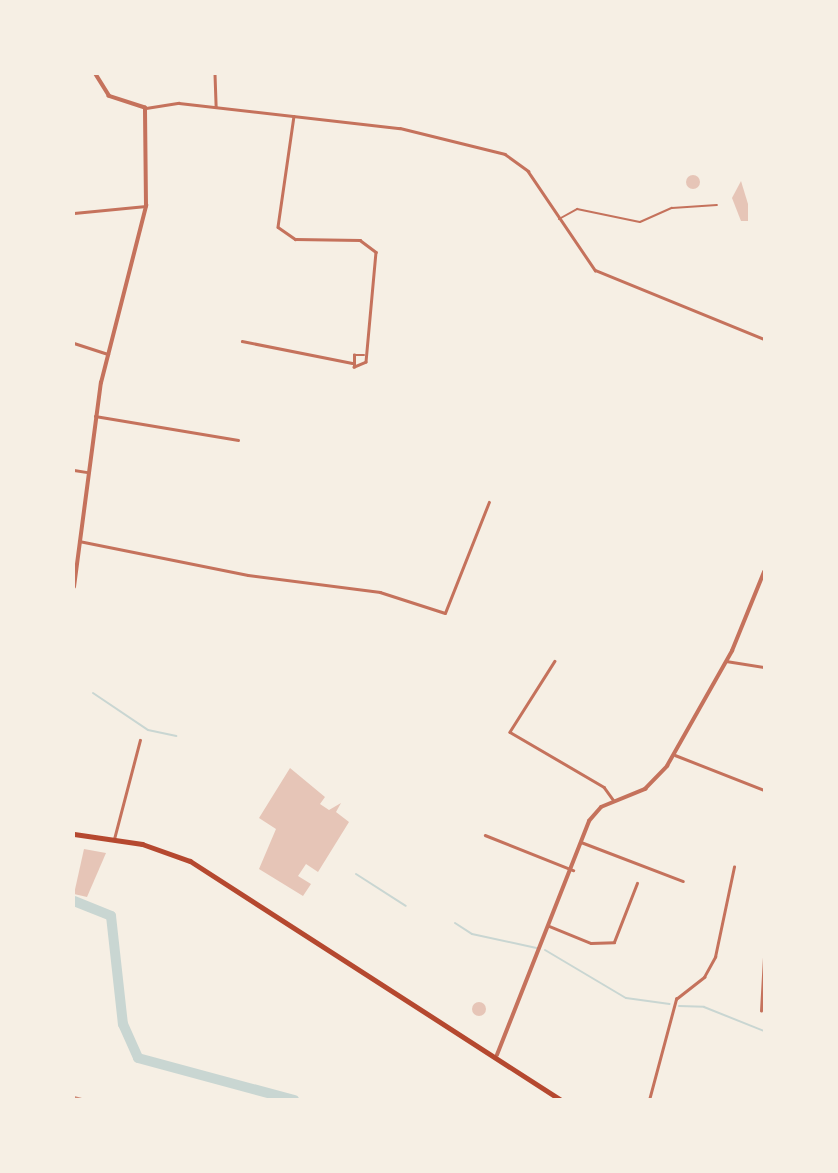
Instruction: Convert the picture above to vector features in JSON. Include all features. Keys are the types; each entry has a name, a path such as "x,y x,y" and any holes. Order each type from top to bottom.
{"highway":[{"path":"74,834 114,839 190,861 497,1055 561,1100"}],"street":[{"path":"95,74 109,96 145,108 216,107 415,130 505,154 528,170 595,270 765,339"},
{"path":"215,74 216,107"},
{"path":"74,587 95,416 146,206 145,108"},
{"path":"242,341 364,367 364,355 374,318 376,252 360,240 295,239 278,227 294,116"},
{"path":"74,213 146,206"},
{"path":"74,343 108,354"},
{"path":"352,363 354,355 364,355"},
{"path":"95,416 238,440"},
{"path":"74,470 87,472"},
{"path":"79,541 248,575 380,592 445,613 489,502"},
{"path":"497,1055 573,870 581,842 596,811 651,784 675,755 726,662 765,572"},
{"path":"555,661 510,732 604,787 614,801"},
{"path":"726,662 765,667"},
{"path":"114,839 140,740"},
{"path":"675,755 765,790"},
{"path":"485,835 573,870"},
{"path":"581,842 683,881"},
{"path":"649,1100 677,999 704,977 715,957 734,867"},
{"path":"549,926 591,943 614,942 638,883"},
{"path":"761,1011 757,988 765,957"}],"lane":[{"path":"559,219 577,209 640,222 672,208 717,205"}],"building":[{"path":"693,175 698,177 698,187 693,189 688,187 686,182 688,177"},
{"path":"741,181 748,204 748,221 741,221 732,198"},
{"path":"290,768 325,797 320,804 329,810 341,803 336,812 349,822 318,872 306,864 298,876 311,884 303,896 259,869 276,829 259,818"},
{"path":"84,849 106,853 87,897 74,894"},
{"path":"479,1002 484,1004 484,1014 479,1016 474,1014 472,1009 474,1004"}],"waterway":[{"path":"93,693 148,730 176,736"},
{"path":"356,874 406,906"},
{"path":"74,901 111,916 123,1024 138,1058 294,1100"},
{"path":"84,909 93,906"},
{"path":"455,923 472,934 536,948"},
{"path":"545,950 626,998 670,1004"},
{"path":"679,1006 704,1007 764,1031"}],"railway":[{"path":"74,1097 86,1100"}]}
